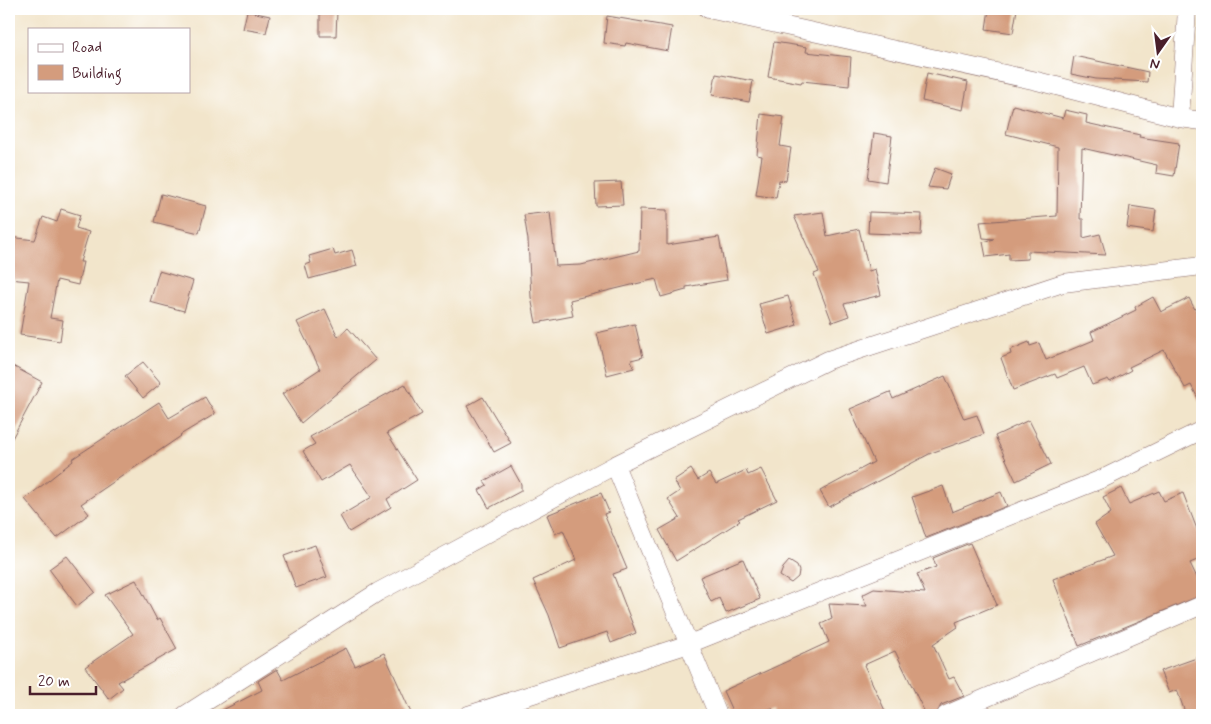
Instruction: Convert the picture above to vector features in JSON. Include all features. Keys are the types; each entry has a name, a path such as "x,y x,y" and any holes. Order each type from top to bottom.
{"street":[{"path":"708,9 1038,81 1180,118 1202,121"},
{"path":"1180,118 1187,9"},
{"path":"185,715 378,592 615,465 828,360 1064,283 1202,266"},
{"path":"468,715 689,644 1104,478 1202,430"},
{"path":"615,465 718,715"},
{"path":"946,715 1202,605"}],"building":[{"path":"989,9 1017,9 1013,33 986,29"},
{"path":"247,11 270,16 266,33 243,29"},
{"path":"320,11 337,11 336,36 320,36"},
{"path":"607,16 672,27 668,51 626,43 625,46 604,43"},
{"path":"774,42 807,47 806,52 851,57 849,86 802,81 801,83 768,77"},
{"path":"1074,56 1148,72 1147,82 1096,79 1071,74"},
{"path":"927,73 968,82 963,110 922,101"},
{"path":"716,74 753,81 749,102 712,95"},
{"path":"1013,105 1063,118 1065,110 1087,115 1086,123 1140,135 1139,137 1179,143 1174,176 1156,173 1157,165 1082,148 1080,219 1083,219 1083,238 1100,234 1106,255 1028,251 1028,259 1009,260 1009,254 986,257 983,242 994,239 983,238 980,222 1057,216 1058,147 1006,134"},
{"path":"761,114 784,117 780,146 791,148 786,181 779,180 776,198 756,195 762,156 757,155"},
{"path":"874,133 892,136 886,182 868,179"},
{"path":"935,168 951,174 946,189 928,187"},
{"path":"621,182 623,205 596,206 595,183"},
{"path":"161,194 206,206 199,233 154,222"},
{"path":"1130,206 1156,210 1153,232 1127,228"},
{"path":"61,209 80,215 76,228 89,232 80,262 83,262 78,285 57,280 50,318 63,320 60,341 20,335 29,281 9,279 9,237 35,240 43,217 57,222"},
{"path":"640,209 667,210 667,245 719,237 727,280 686,287 686,290 661,297 656,279 570,300 573,316 536,323 531,297 528,240 524,215 550,212 556,266 581,265 639,251"},
{"path":"823,212 827,236 859,229 869,271 875,269 881,295 844,304 849,316 832,322 814,274 819,272 794,216"},
{"path":"869,212 922,214 921,235 868,233"},
{"path":"333,249 335,255 352,250 357,266 309,279 305,265 311,263 309,256"},
{"path":"159,271 193,281 184,311 150,302"},
{"path":"788,296 797,325 768,334 759,304"},
{"path":"1153,297 1161,312 1189,298 1202,323 1202,406 1191,385 1185,388 1164,350 1129,367 1131,370 1110,382 1108,379 1092,385 1084,367 1057,378 1055,374 1013,390 1001,358 1011,354 1010,350 1029,342 1030,346 1039,343 1046,360 1094,340 1091,332 1136,310 1135,307"},
{"path":"325,309 338,337 348,328 376,360 301,423 282,394 320,369 297,322"},
{"path":"635,324 643,357 631,360 634,368 607,375 597,333"},
{"path":"143,362 161,383 143,398 125,376"},
{"path":"9,364 42,382 9,444"},
{"path":"945,376 964,419 977,415 984,434 931,453 829,507 820,491 874,462 850,409 890,392 893,399"},
{"path":"405,384 422,414 387,433 417,480 387,499 391,507 349,532 340,516 372,497 350,465 321,482 303,451 315,444 310,437"},
{"path":"205,397 215,414 180,435 81,504 89,514 57,538 25,499 73,461 72,459 159,402 169,418"},
{"path":"483,397 511,443 494,452 467,406"},
{"path":"1029,420 1051,464 1016,481 995,436"},
{"path":"511,466 521,484 521,491 489,508 479,490 487,485 484,481"},
{"path":"691,469 698,480 709,473 716,484 746,470 748,475 761,469 777,500 738,519 740,521 676,561 659,530 680,518 668,499 680,491 674,480"},
{"path":"943,486 952,512 1001,492 1007,506 926,538 912,497"},
{"path":"1121,488 1129,504 1159,491 1164,501 1183,493 1202,542 1202,558 1190,563 1202,588 1202,595 1079,646 1053,579 1113,556 1095,524 1111,513 1103,497"},
{"path":"601,493 609,512 604,514 627,569 613,574 636,633 611,643 607,632 560,648 549,615 533,580 576,560 563,530 555,534 547,515"},
{"path":"970,543 997,605 956,622 958,627 933,644 949,679 954,677 964,696 941,705 936,715 926,715 895,651 864,665 887,715 774,715 772,708 755,715 734,715 723,691 829,642 821,624 832,619 829,604 867,606 862,595 874,589 925,593 917,574 936,567 933,558"},
{"path":"315,545 327,577 296,588 284,556"},
{"path":"67,556 95,592 77,606 49,569"},
{"path":"743,559 760,599 726,613 719,598 711,602 700,577"},
{"path":"789,561 797,566 799,571 798,577 791,583 780,576 783,568"},
{"path":"136,580 157,620 160,618 177,649 118,682 123,688 109,699 85,667 133,634 105,595"},
{"path":"346,648 355,666 384,653 412,715 213,715 262,690 258,681 277,669 283,680"},
{"path":"1202,656 1202,715 1186,715 1177,690 1169,693 1160,671"}]}
